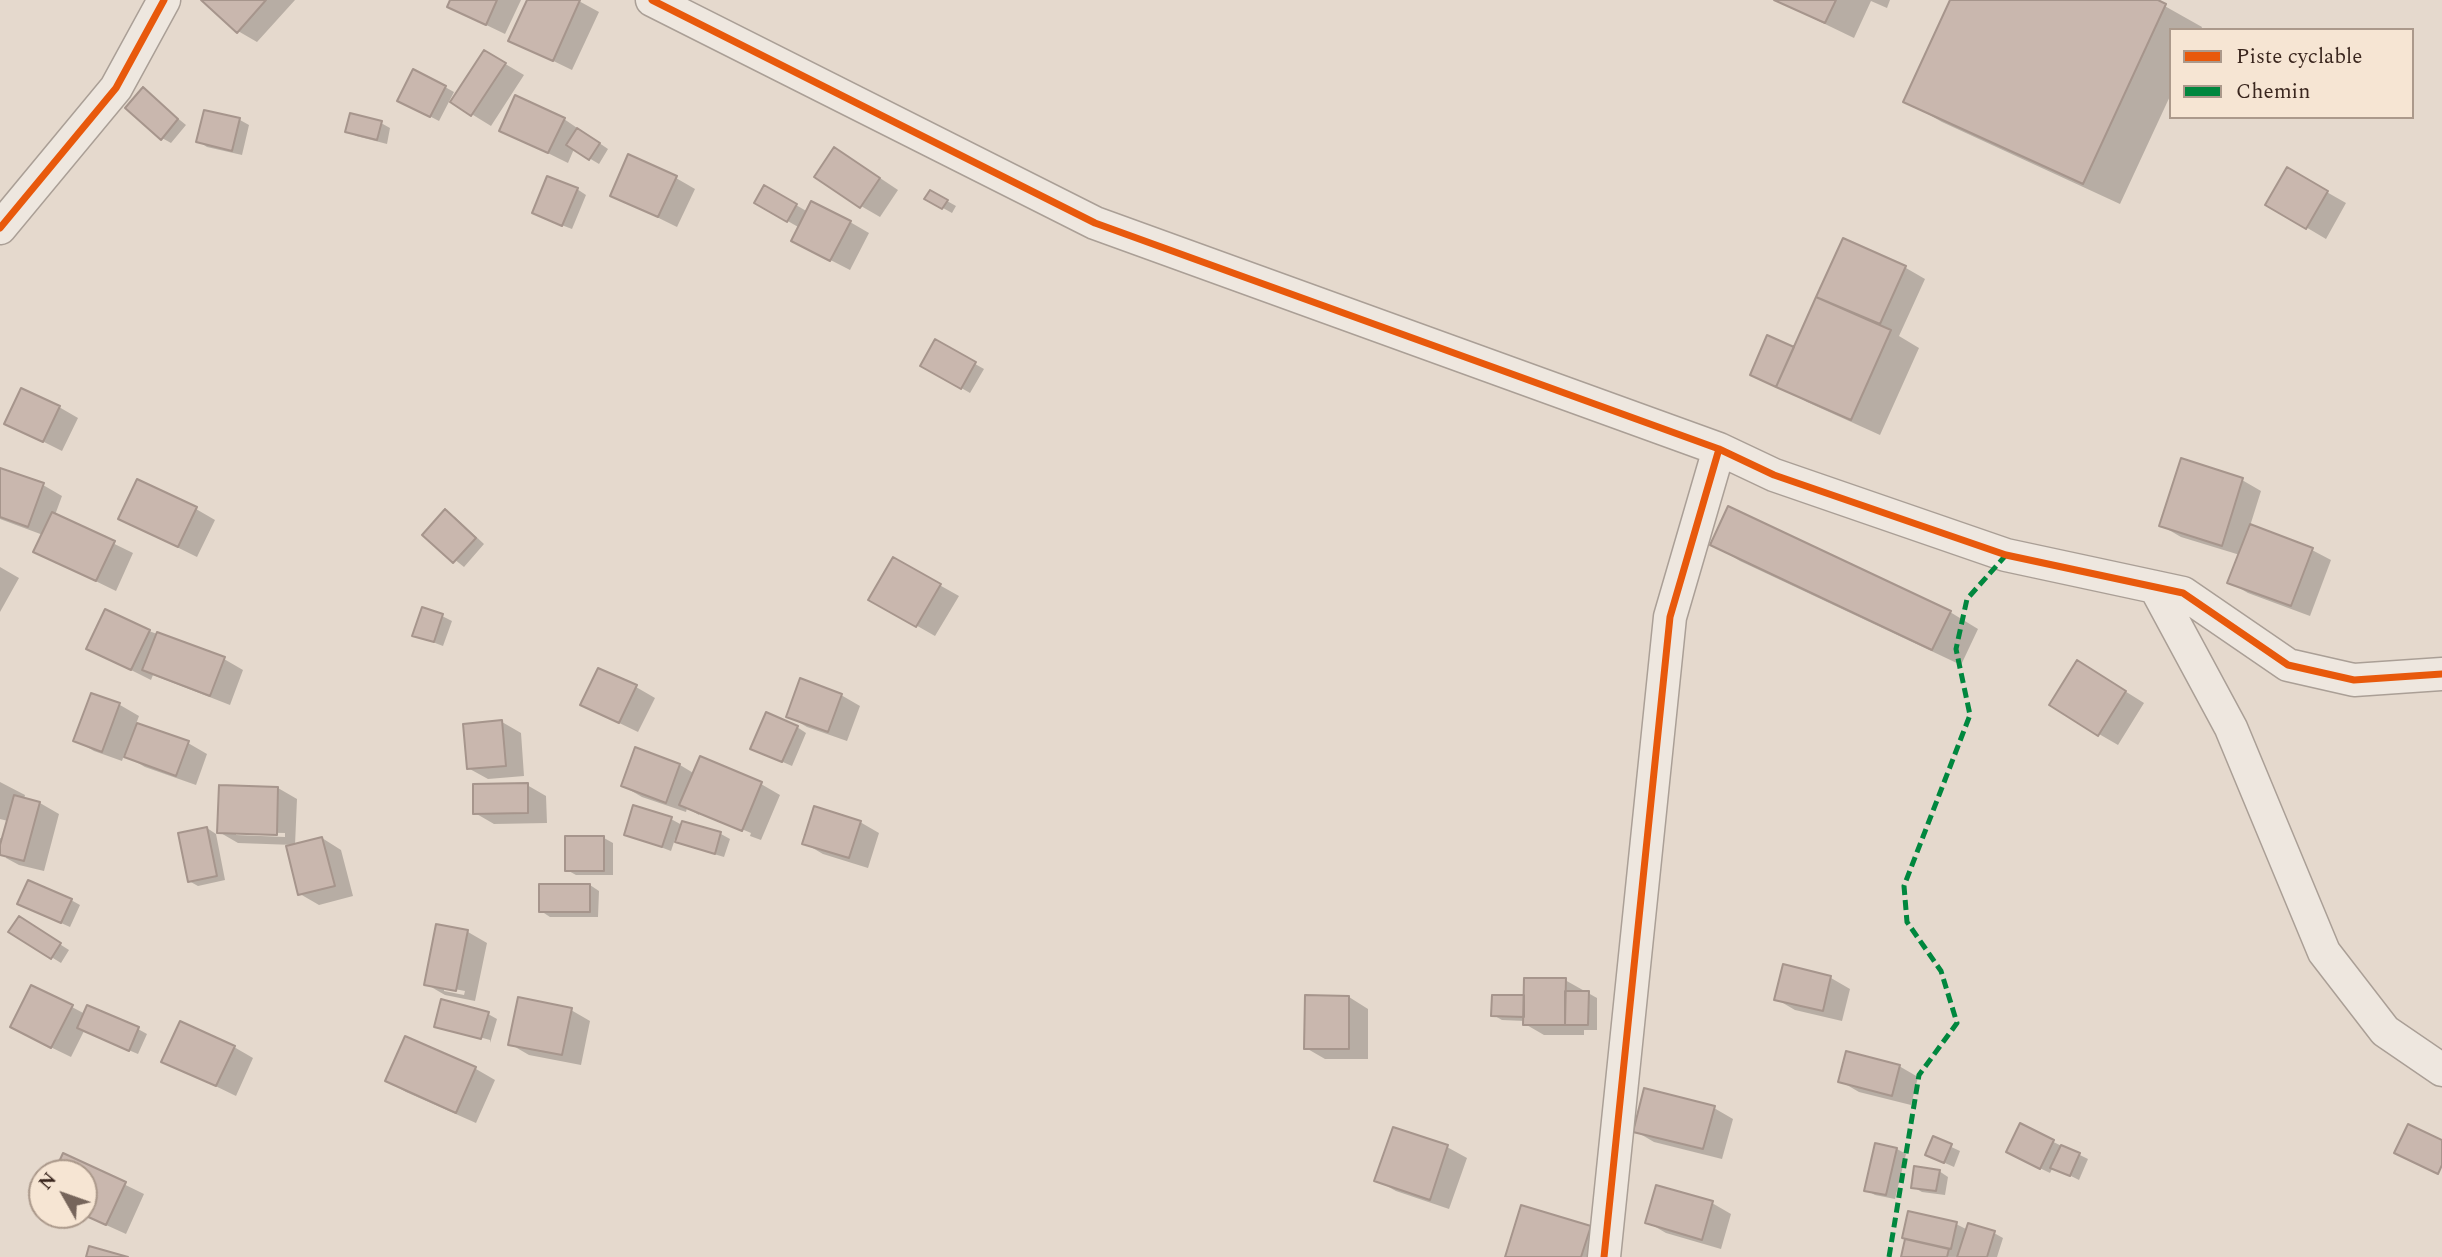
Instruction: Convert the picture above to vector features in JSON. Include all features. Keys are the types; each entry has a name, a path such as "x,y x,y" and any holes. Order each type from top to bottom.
{"street":[{"path":"0,228 116,88 164,0"},
{"path":"652,0 1095,223 1719,449 1774,475 2006,555 2183,593 2288,665 2354,680 2442,674"},
{"path":"1604,1257 1670,617 1719,449"},
{"path":"2155,587 2231,729 2324,952 2385,1031 2442,1070"}],"building":[{"path":"201,0 266,0 237,33"},
{"path":"450,0 497,0 486,25 447,7"},
{"path":"527,0 580,0 553,61 508,41"},
{"path":"1774,0 1836,0 1825,23"},
{"path":"1950,0 2158,0 2166,4 2083,184 1903,102"},
{"path":"484,50 506,63 471,116 450,102"},
{"path":"413,69 446,86 430,117 397,101"},
{"path":"143,87 178,119 161,140 125,108"},
{"path":"515,95 565,118 548,153 499,131"},
{"path":"204,110 240,118 232,151 196,142"},
{"path":"350,113 382,121 377,140 345,132"},
{"path":"577,128 600,143 589,160 566,145"},
{"path":"834,147 880,178 860,208 814,177"},
{"path":"628,154 677,176 658,217 610,196"},
{"path":"2287,167 2328,191 2306,229 2265,205"},
{"path":"547,176 578,188 562,226 532,213"},
{"path":"764,185 797,204 787,222 754,203"},
{"path":"930,190 948,200 942,209 924,199"},
{"path":"811,201 851,221 830,261 791,241"},
{"path":"1843,238 1906,266 1880,324 1816,297"},
{"path":"1816,297 1891,330 1851,420 1776,387"},
{"path":"1767,335 1794,347 1776,387 1750,375"},
{"path":"935,339 976,362 961,389 920,366"},
{"path":"21,388 60,406 43,442 4,424"},
{"path":"2181,458 2243,478 2222,546 2159,526"},
{"path":"0,468 44,483 28,527 0,517"},
{"path":"137,479 197,507 178,547 118,519"},
{"path":"1728,506 1951,611 1932,650 1710,545"},
{"path":"445,509 476,538 453,563 422,535"},
{"path":"52,512 115,541 96,581 33,552"},
{"path":"2250,524 2313,548 2291,606 2227,583"},
{"path":"893,557 941,584 916,627 868,600"},
{"path":"422,607 443,614 434,642 412,636"},
{"path":"105,609 150,630 131,670 86,649"},
{"path":"157,632 225,657 210,696 142,670"},
{"path":"2077,660 2126,691 2098,736 2049,705"},
{"path":"598,668 637,685 619,723 580,705"},
{"path":"800,678 842,694 828,732 786,717"},
{"path":"91,693 120,703 102,752 73,741"},
{"path":"766,712 798,726 782,762 750,749"},
{"path":"502,720 506,766 467,769 463,724"},
{"path":"137,723 189,741 176,776 124,757"},
{"path":"635,747 680,764 666,803 621,786"},
{"path":"700,756 762,782 742,831 679,805"},
{"path":"528,783 528,813 473,814 473,784"},
{"path":"219,785 278,787 277,835 217,833"},
{"path":"14,795 40,802 24,861 0,855 0,845"},
{"path":"633,805 672,817 662,847 624,835"},
{"path":"814,806 861,821 849,858 802,844"},
{"path":"682,821 721,832 715,854 675,842"},
{"path":"207,827 217,876 188,882 178,833"},
{"path":"565,836 604,836 604,871 565,871"},
{"path":"322,837 335,886 298,895 286,846"},
{"path":"28,880 72,899 61,923 17,904"},
{"path":"539,884 590,884 590,912 539,912"},
{"path":"19,916 61,943 51,959 8,932"},
{"path":"436,924 468,930 456,991 424,985"},
{"path":"1783,964 1831,976 1823,1011 1774,1000"},
{"path":"1524,978 1566,978 1565,1025 1523,1025"},
{"path":"31,985 73,1005 51,1048 10,1027"},
{"path":"1565,991 1589,991 1588,1025 1565,1025"},
{"path":"1305,995 1349,996 1349,1049 1304,1049"},
{"path":"1492,995 1524,995 1524,1017 1491,1016"},
{"path":"518,997 572,1008 562,1055 508,1045"},
{"path":"441,999 489,1012 481,1039 434,1027"},
{"path":"87,1005 139,1027 129,1051 77,1028"},
{"path":"180,1021 235,1046 216,1086 161,1062"},
{"path":"405,1036 476,1067 456,1113 385,1081"},
{"path":"1846,1051 1900,1065 1892,1096 1838,1082"},
{"path":"1644,1088 1715,1106 1703,1149 1633,1132"},
{"path":"2020,1123 2054,1140 2040,1169 2006,1152"},
{"path":"2408,1124 2442,1140 2442,1165 2438,1174 2394,1153"},
{"path":"1393,1127 1448,1145 1430,1200 1374,1181"},
{"path":"1933,1136 1952,1144 1944,1163 1925,1155"},
{"path":"1875,1143 1897,1148 1886,1195 1864,1191"},
{"path":"2061,1145 2080,1153 2070,1176 2050,1168"},
{"path":"63,1153 76,1159 60,1159"},
{"path":"1914,1166 1940,1170 1936,1191 1911,1188"},
{"path":"98,1169 126,1182 106,1225 98,1221"},
{"path":"1656,1185 1713,1201 1702,1240 1645,1223"},
{"path":"1521,1205 1591,1226 1581,1257 1505,1257"},
{"path":"1908,1211 1957,1222 1951,1249 1902,1238"},
{"path":"1968,1223 1995,1231 1987,1257 1957,1257"},
{"path":"1905,1239 1949,1249 1947,1257 1901,1257"},
{"path":"89,1246 128,1257 86,1257"}],"marked path":[{"path":"1889,1257 1919,1075 1957,1023 1941,971 1907,922 1904,886 1970,715 1956,649 1967,599 2006,555"}],"cycle path":[{"path":"0,228 116,88 164,0"},
{"path":"652,0 1095,223 1719,449 1670,617 1604,1257"},
{"path":"1719,449 1774,475 2006,555 2183,593 2288,665 2354,680 2442,674"}]}
